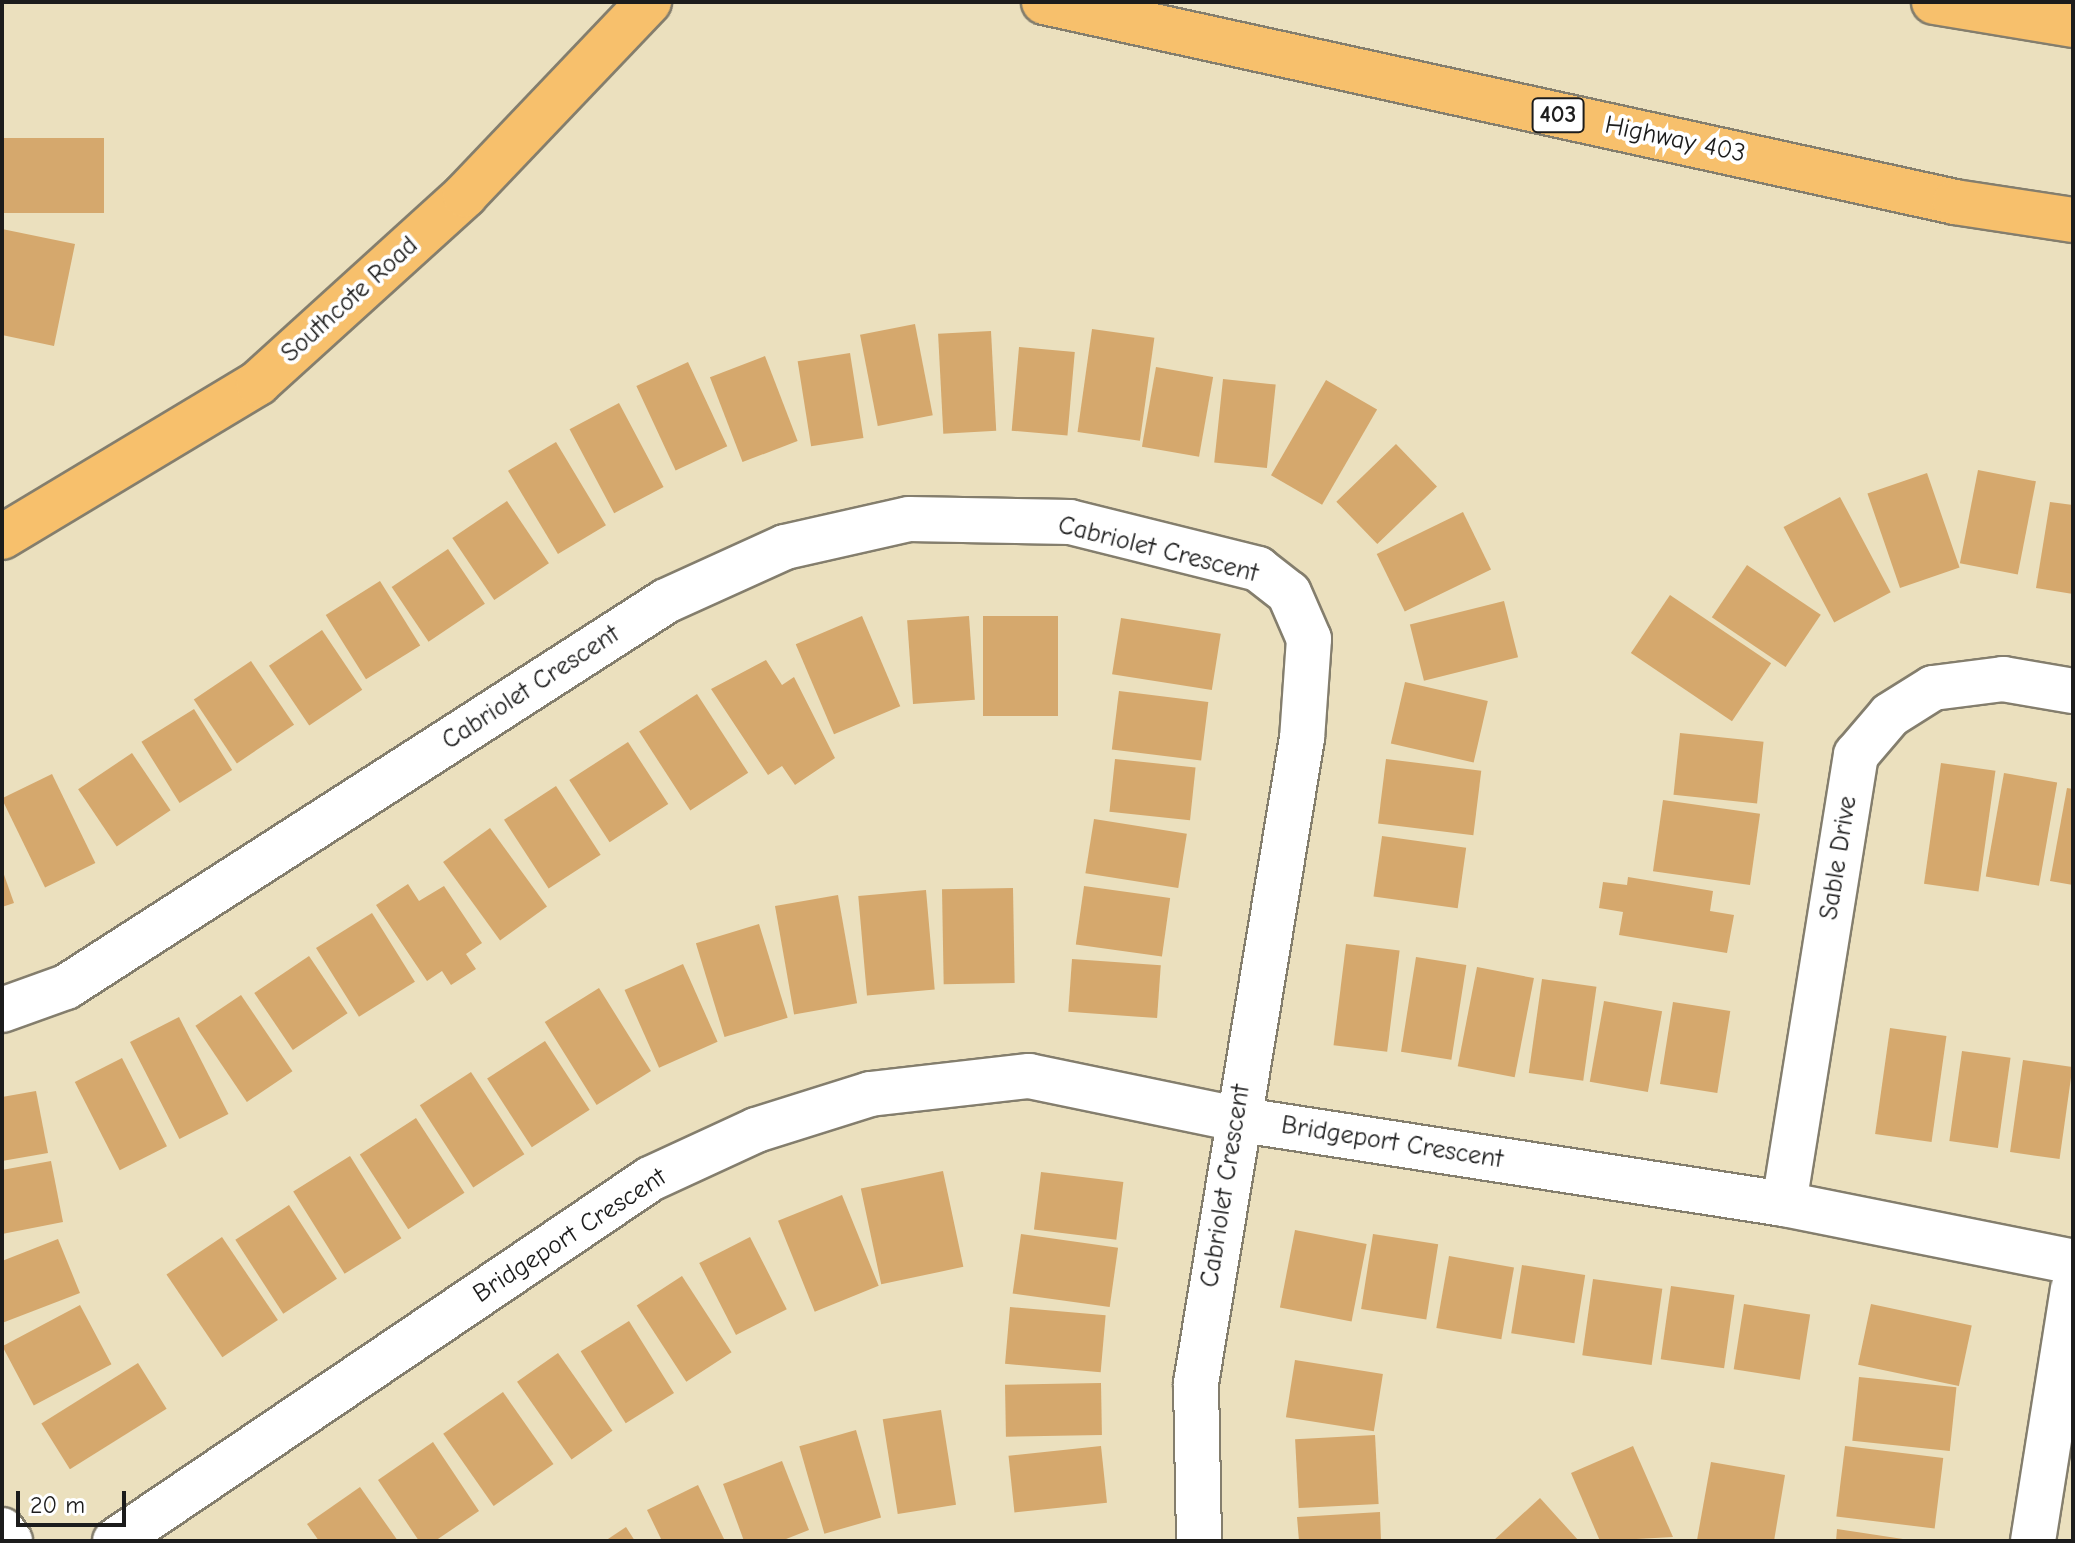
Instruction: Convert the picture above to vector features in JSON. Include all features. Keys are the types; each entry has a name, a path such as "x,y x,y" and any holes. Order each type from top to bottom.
{"main road":[{"name":"Highway 403","path":"1044,2 1955,202 2073,220"},
{"path":"1934,2 2073,25"},
{"name":"Southcote Road","path":"2,537 258,383 465,195 634,17"}],"street":[{"name":"Cabriolet Crescent","path":"2,1010 66,987 666,601 785,547 909,519 1070,522 1258,569 1289,593 1309,639 1302,738 1236,1119 1196,1383 1199,1541"},
{"name":"Sable Drive","path":"1784,1204 1856,755 1890,715 1933,688 2003,679 2073,691"},
{"name":"Bridgeport Crescent","path":"115,1541 650,1179 756,1130 870,1094 1029,1076 1236,1119 1784,1204 2073,1262"},
{"path":"2033,1541 2073,1289"},
{"path":"2,1530 10,1541"}],"building":[{"path":"2,138 104,138 104,213 2,213"},
{"path":"2,229 75,244 54,346 2,335"},
{"path":"915,324 933,415 878,426 860,335"},
{"path":"1092,329 1154,338 1140,441 1078,432"},
{"path":"991,331 996,431 943,434 938,334"},
{"path":"1019,347 1075,352 1067,436 1012,431"},
{"path":"850,353 863,438 811,446 798,361"},
{"path":"765,356 798,441 743,462 710,377"},
{"path":"688,362 727,446 676,470 636,386"},
{"path":"1156,367 1213,377 1199,457 1142,447"},
{"path":"1223,379 1276,385 1267,468 1214,463"},
{"path":"1326,380 1377,410 1322,505 1271,475"},
{"path":"619,403 664,487 614,513 570,429"},
{"path":"556,442 606,525 558,554 508,471"},
{"path":"1396,444 1437,486 1377,544 1336,502"},
{"path":"1978,470 2036,481 2018,575 1960,563"},
{"path":"1927,473 1960,568 1900,588 1867,494"},
{"path":"1840,497 1891,592 1834,622 1783,527"},
{"path":"507,501 549,563 494,600 452,538"},
{"path":"2050,502 2073,505 2073,594 2036,588"},
{"path":"1463,512 1491,570 1405,612 1377,554"},
{"path":"448,549 485,604 429,642 392,587"},
{"path":"1747,565 1821,615 1786,667 1712,617"},
{"path":"380,581 420,645 366,679 326,615"},
{"path":"1670,595 1771,663 1732,721 1631,653"},
{"path":"1504,601 1518,657 1424,681 1410,624"},
{"path":"862,616 900,706 834,734 796,644"},
{"path":"969,616 975,700 913,704 907,620"},
{"path":"983,616 1058,616 1058,716 983,716"},
{"path":"1121,618 1221,634 1212,690 1112,674"},
{"path":"322,630 362,690 309,725 269,666"},
{"path":"766,660 782,685 794,677 835,758 795,785 782,766 768,775 711,689"},
{"path":"251,661 294,725 237,763 194,700"},
{"path":"1405,682 1488,701 1474,763 1391,743"},
{"path":"1119,691 1208,702 1201,761 1112,750"},
{"path":"697,694 748,773 690,810 639,732"},
{"path":"194,709 232,770 180,803 141,742"},
{"path":"1680,733 1764,742 1757,803 1674,795"},
{"path":"628,742 668,804 610,842 569,780"},
{"path":"132,753 171,810 117,847 78,789"},
{"path":"1115,759 1196,767 1190,820 1109,812"},
{"path":"1386,759 1481,771 1473,835 1378,824"},
{"path":"1941,763 1995,771 1978,891 1924,884"},
{"path":"2004,773 2057,782 2039,886 1986,876"},
{"path":"52,774 95,863 45,888 2,798"},
{"path":"556,786 601,855 549,889 504,820"},
{"path":"2067,788 2073,789 2073,885 2050,881"},
{"path":"1663,800 1760,814 1750,885 1653,871"},
{"path":"1094,819 1187,834 1178,888 1085,873"},
{"path":"490,828 547,906 500,941 443,862"},
{"path":"1382,836 1466,848 1458,908 1374,896"},
{"path":"2,869 14,903 2,907"},
{"path":"1628,877 1713,891 1710,911 1734,915 1727,953 1619,935 1623,912 1599,908 1603,882 1627,885"},
{"path":"408,884 419,901 444,886 482,943 466,954 476,969 451,985 442,971 427,981 376,905"},
{"path":"1084,886 1170,898 1162,957 1076,944"},
{"path":"1013,888 1015,983 944,984 942,889"},
{"path":"926,890 935,990 867,996 858,896"},
{"path":"838,895 857,1003 794,1014 775,906"},
{"path":"372,913 415,982 359,1017 316,948"},
{"path":"759,924 788,1018 725,1037 696,943"},
{"path":"1346,944 1400,951 1387,1052 1334,1045"},
{"path":"309,956 348,1013 293,1050 254,993"},
{"path":"1416,957 1466,965 1451,1060 1401,1052"},
{"path":"1072,959 1161,965 1157,1018 1068,1012"},
{"path":"683,964 718,1042 659,1068 625,990"},
{"path":"1477,967 1534,978 1515,1077 1458,1066"},
{"path":"1542,979 1596,987 1583,1081 1529,1073"},
{"path":"599,988 651,1071 597,1105 545,1022"},
{"path":"241,995 292,1071 247,1102 195,1026"},
{"path":"1604,1001 1662,1011 1648,1092 1590,1082"},
{"path":"1673,1002 1730,1011 1717,1093 1660,1084"},
{"path":"179,1017 228,1114 179,1139 130,1042"},
{"path":"1890,1028 1946,1036 1932,1142 1875,1134"},
{"path":"545,1041 590,1110 532,1147 487,1079"},
{"path":"1962,1051 2011,1058 1998,1148 1949,1141"},
{"path":"122,1058 167,1146 120,1170 75,1082"},
{"path":"2023,1060 2073,1067 2060,1159 2010,1152"},
{"path":"471,1072 524,1154 473,1187 420,1105"},
{"path":"36,1091 48,1153 2,1161 2,1097"},
{"path":"416,1118 464,1193 408,1229 360,1154"},
{"path":"350,1156 401,1238 345,1274 293,1192"},
{"path":"51,1161 63,1222 2,1234 2,1170"},
{"path":"943,1171 963,1267 881,1284 861,1188"},
{"path":"1041,1172 1123,1182 1116,1240 1034,1230"},
{"path":"842,1195 879,1286 815,1312 778,1221"},
{"path":"289,1205 337,1279 283,1314 235,1240"},
{"path":"1295,1230 1367,1244 1352,1321 1280,1308"},
{"path":"1021,1234 1118,1248 1110,1307 1013,1293"},
{"path":"1373,1234 1438,1244 1426,1319 1361,1309"},
{"path":"222,1237 278,1320 222,1357 166,1274"},
{"path":"750,1237 787,1309 736,1335 699,1263"},
{"path":"58,1239 80,1293 2,1323 2,1261"},
{"path":"1449,1256 1514,1267 1501,1339 1436,1328"},
{"path":"1522,1265 1585,1275 1574,1343 1511,1333"},
{"path":"682,1276 732,1352 686,1382 637,1305"},
{"path":"1593,1279 1662,1289 1652,1365 1582,1355"},
{"path":"1671,1286 1734,1295 1724,1368 1661,1359"},
{"path":"1744,1304 1810,1314 1800,1380 1734,1369"},
{"path":"1871,1304 1972,1325 1959,1386 1858,1365"},
{"path":"80,1305 111,1364 34,1405 2,1346"},
{"path":"1010,1307 1106,1315 1101,1372 1005,1364"},
{"path":"629,1321 674,1393 626,1423 581,1351"},
{"path":"558,1353 612,1431 572,1459 517,1382"},
{"path":"1295,1360 1383,1374 1374,1431 1286,1417"},
{"path":"138,1363 167,1409 70,1469 41,1423"},
{"path":"1859,1377 1956,1387 1950,1451 1852,1441"},
{"path":"1101,1383 1102,1435 1006,1437 1005,1385"},
{"path":"503,1392 553,1464 494,1506 443,1434"},
{"path":"941,1410 956,1505 898,1514 883,1419"},
{"path":"856,1430 881,1517 824,1534 799,1446"},
{"path":"1375,1435 1379,1504 1299,1508 1295,1439"},
{"path":"433,1442 479,1511 435,1541 419,1541 378,1480"},
{"path":"1101,1446 1107,1503 1014,1512 1009,1456"},
{"path":"1633,1446 1673,1537 1600,1541 1571,1473"},
{"path":"1845,1446 1943,1458 1935,1529 1836,1516"},
{"path":"782,1461 809,1530 781,1541 744,1541 723,1484"},
{"path":"1711,1462 1785,1475 1774,1541 1697,1540"},
{"path":"698,1485 725,1541 662,1541 647,1510"},
{"path":"360,1487 398,1541 319,1541 307,1524"},
{"path":"1540,1498 1579,1541 1493,1541"},
{"path":"1380,1512 1381,1541 1299,1541 1297,1517"},
{"path":"626,1527 635,1541 605,1541"},
{"path":"1837,1529 1903,1539 1836,1541"}]}
